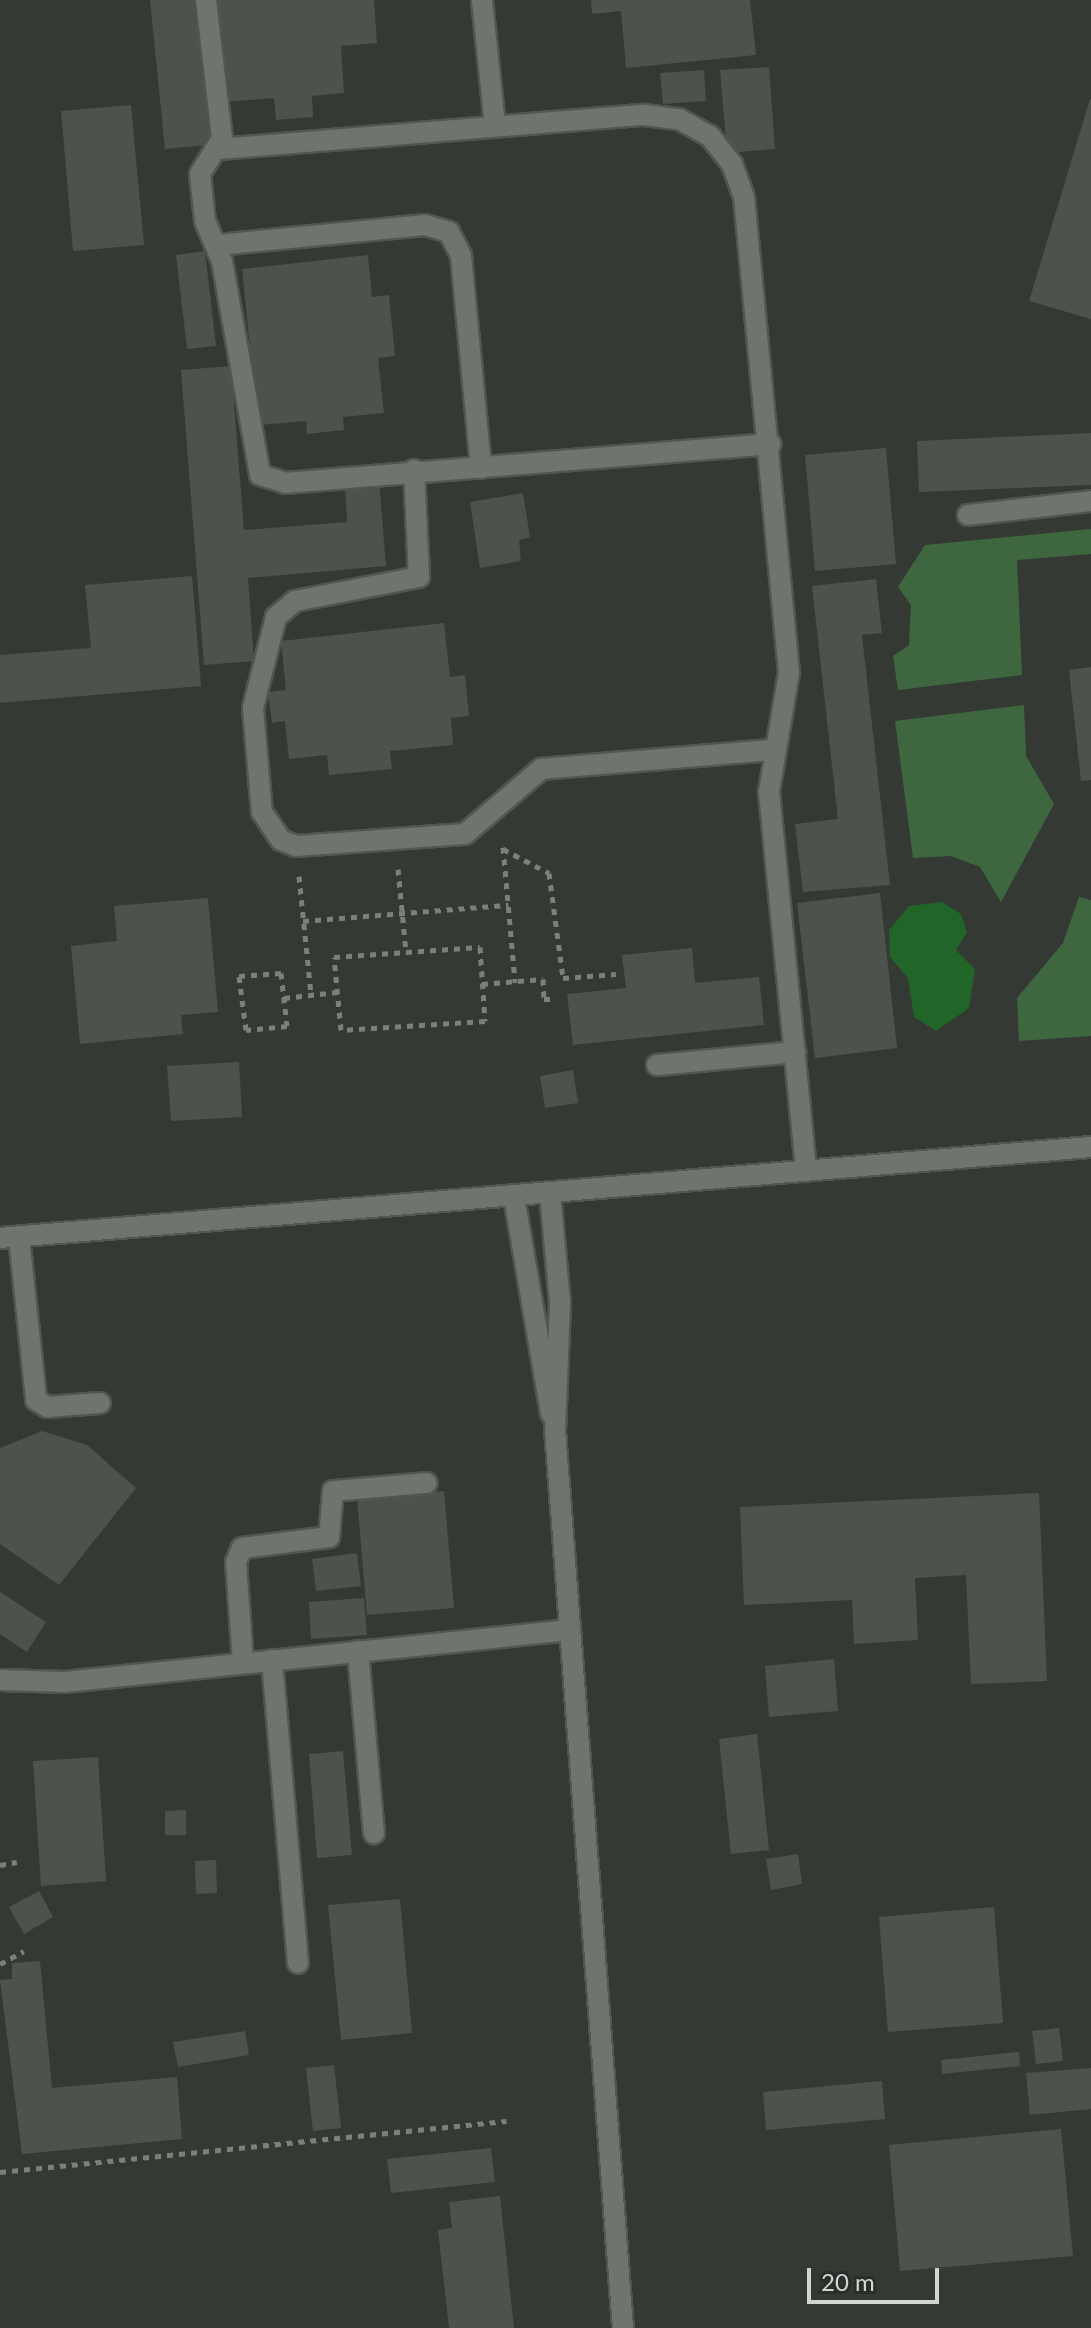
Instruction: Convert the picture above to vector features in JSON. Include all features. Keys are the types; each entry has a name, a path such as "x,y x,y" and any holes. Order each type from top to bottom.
{"street":[{"path":"206,0 219,149 200,174 205,221 217,245 260,475 286,483 414,470 481,468 770,444"},
{"path":"482,0 495,126"},
{"path":"219,149 644,115 679,119 710,136 732,164 744,197 770,444 789,672 773,750 770,815 806,1171"},
{"path":"217,245 425,225 449,232 461,256 481,468"},
{"path":"414,470 419,577 284,605 256,679 262,812 269,829 296,846 465,834 499,810 529,776 554,766 773,750"},
{"path":"968,515 1091,501"},
{"path":"657,1065 795,1052"},
{"path":"100,1403 47,1407 36,1400 10,1238 1091,1147"},
{"path":"550,1193 560,1302 555,1430 623,2328"},
{"path":"514,1197 533,1346 555,1430"},
{"path":"243,1662 236,1554 329,1537 333,1491 427,1483"},
{"path":"0,1680 65,1682 570,1630"},
{"path":"358,1651 374,1833"},
{"path":"272,1660 298,1963"}],"path":[{"path":"499,810 515,982"},
{"path":"395,839 406,952"},
{"path":"296,846 311,995"},
{"path":"503,849 549,873 563,978 616,974"},
{"path":"303,921 508,905"},
{"path":"480,947 485,1021 341,1030 334,957 406,952 480,947"},
{"path":"281,973 284,998 287,1026 246,1030 239,976 281,973"},
{"path":"482,984 543,979 544,999 553,999"},
{"path":"284,998 337,992"},
{"path":"0,1865 17,1862"},
{"path":"0,1964 24,1951"},
{"path":"0,2172 506,2121"}],"shaded area":[{"path":"1091,529 1091,554 1017,560 1022,675 898,690 893,656 909,645 911,605 898,587 925,545"},
{"path":"1024,705 1026,756 1054,804 1001,902 980,867 951,856 913,858 895,721"},
{"path":"1079,897 1091,900 1091,1036 1019,1041 1017,998 1063,943"},
{"path":"942,902 961,914 967,932 956,950 975,969 969,1008 936,1031 914,1017 908,978 890,957 889,930 909,906"}],"building":[{"path":"150,0 200,0 215,144 165,149"},
{"path":"215,0 374,0 377,43 341,46 344,93 312,96 313,117 276,120 274,98 223,102"},
{"path":"591,0 750,0 756,55 626,68 621,11 592,14"},
{"path":"769,67 775,149 727,153 720,70"},
{"path":"704,70 706,101 663,104 660,73"},
{"path":"1091,99 1091,319 1029,301"},
{"path":"131,105 144,245 73,251 61,111"},
{"path":"205,251 216,346 187,349 176,255"},
{"path":"368,255 372,297 389,295 395,356 378,358 384,413 343,417 344,430 307,434 306,421 258,425 242,269"},
{"path":"231,366 244,530 347,522 345,483 379,480 386,566 248,578 254,661 204,665 181,370"},
{"path":"1091,433 1091,485 919,492 917,441"},
{"path":"886,448 896,564 815,571 805,455"},
{"path":"523,493 530,537 519,540 521,561 480,568 470,502"},
{"path":"192,576 201,686 0,703 0,655 91,648 85,585"},
{"path":"876,579 882,633 862,635 890,885 803,892 795,824 838,819 812,586"},
{"path":"444,623 450,677 465,675 469,716 451,718 453,745 390,751 392,769 329,775 327,755 289,759 285,721 272,723 268,692 286,690 281,641"},
{"path":"1091,667 1091,780 1081,781 1069,670"},
{"path":"880,893 897,1048 815,1058 797,903"},
{"path":"208,898 218,1012 181,1015 183,1034 80,1044 71,946 117,941 114,906"},
{"path":"692,948 695,983 759,977 764,1025 573,1045 567,994 626,988 622,955"},
{"path":"239,1062 242,1117 171,1121 167,1066"},
{"path":"573,1070 578,1103 545,1108 540,1076"},
{"path":"42,1431 87,1445 136,1488 59,1585 0,1544 0,1448"},
{"path":"444,1491 454,1608 367,1615 357,1498"},
{"path":"1039,1493 1047,1681 971,1684 966,1575 915,1578 918,1640 854,1644 852,1600 744,1605 740,1507"},
{"path":"357,1553 361,1586 316,1591 312,1559"},
{"path":"0,1592 46,1622 27,1652 0,1634"},
{"path":"364,1598 367,1635 311,1639 309,1602"},
{"path":"834,1659 838,1711 769,1717 765,1666"},
{"path":"757,1734 769,1850 731,1854 719,1739"},
{"path":"343,1751 352,1855 317,1858 309,1754"},
{"path":"98,1757 106,1881 41,1886 33,1761"},
{"path":"186,1810 186,1835 165,1835 165,1811"},
{"path":"798,1854 802,1884 771,1890 766,1859"},
{"path":"216,1860 217,1893 196,1894 195,1861"},
{"path":"39,1891 53,1917 24,1934 9,1907"},
{"path":"400,1899 412,2033 341,2040 328,1905"},
{"path":"994,1907 1003,2023 888,2032 879,1917"},
{"path":"40,1961 52,2088 177,2077 182,2139 22,2154 0,1980 12,1979 12,1963"},
{"path":"1059,2028 1063,2061 1036,2064 1032,2031"},
{"path":"245,2031 249,2055 178,2067 173,2042"},
{"path":"1019,2052 1020,2066 942,2074 941,2060"},
{"path":"334,2065 341,2128 313,2131 306,2068"},
{"path":"1091,2068 1091,2109 1030,2115 1026,2073"},
{"path":"882,2081 885,2119 766,2130 763,2092"},
{"path":"1061,2129 1073,2256 900,2271 889,2145"},
{"path":"491,2148 495,2182 391,2193 387,2159"},
{"path":"500,2196 514,2328 449,2328 438,2230 452,2228 449,2202"}]}
